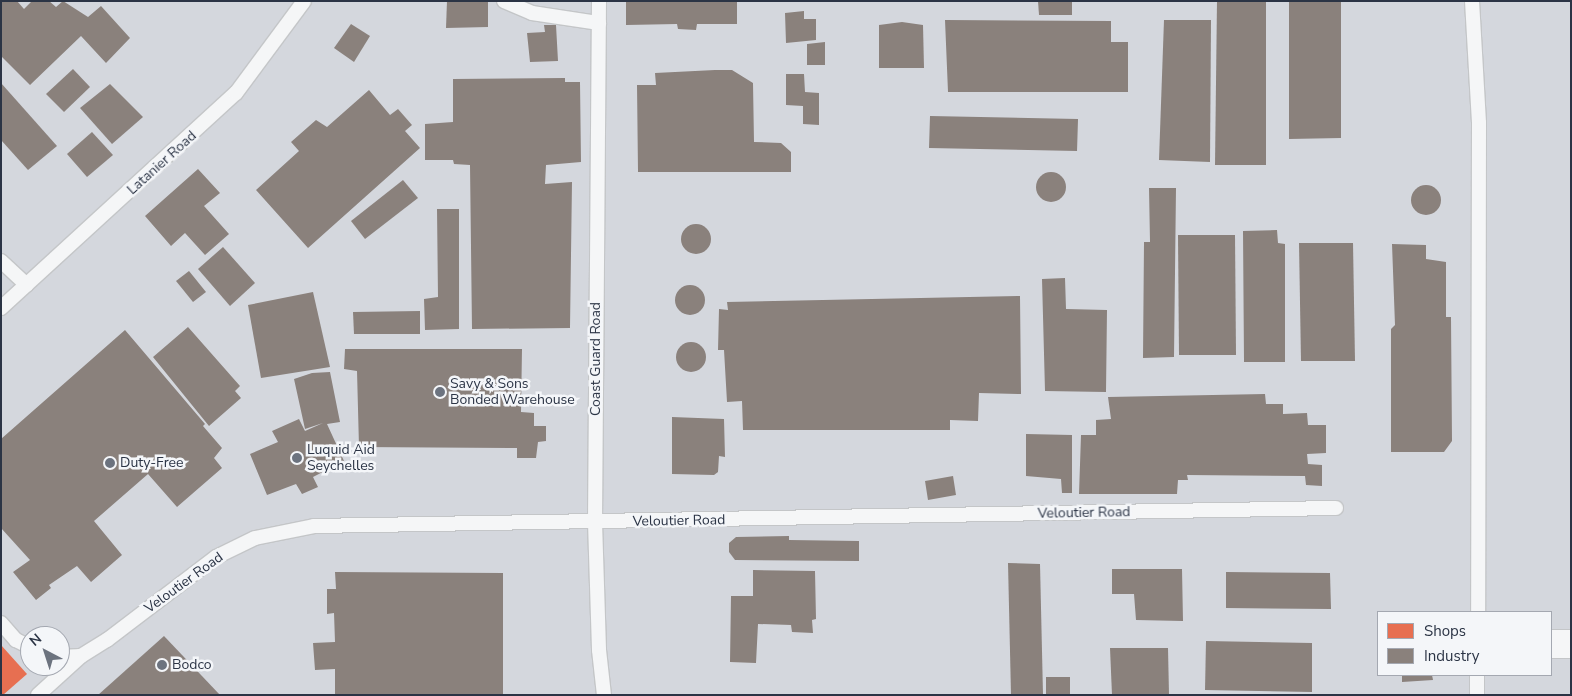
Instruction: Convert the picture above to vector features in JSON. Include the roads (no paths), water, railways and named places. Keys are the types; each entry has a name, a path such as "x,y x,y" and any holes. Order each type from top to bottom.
{"street":[{"path":"1552,644 1571,644"}],"lane":[{"name":"Latanier Road","path":"1,308 236,93 304,1"},
{"path":"504,1 532,13 599,23"},
{"name":"Coast Guard Road","path":"599,1 595,522 599,650 604,695"},
{"path":"1472,1 1480,123 1478,611"},
{"path":"1,260 27,285"},
{"name":"Veloutier Road","path":"70,657 81,656 107,640 216,557 256,538 314,526 1336,508"},
{"path":"1,623 20,642"},
{"path":"38,695 81,656"},
{"path":"1477,676 1477,695"}],"place":[{"name":"Savy & Sons Bonded Warehouse","path":"440,392"},
{"name":"Luquid Aid Seychelles","path":"297,458"},
{"name":"Duty-Free","path":"110,463"},
{"name":"Bodco","path":"162,665"}]}
